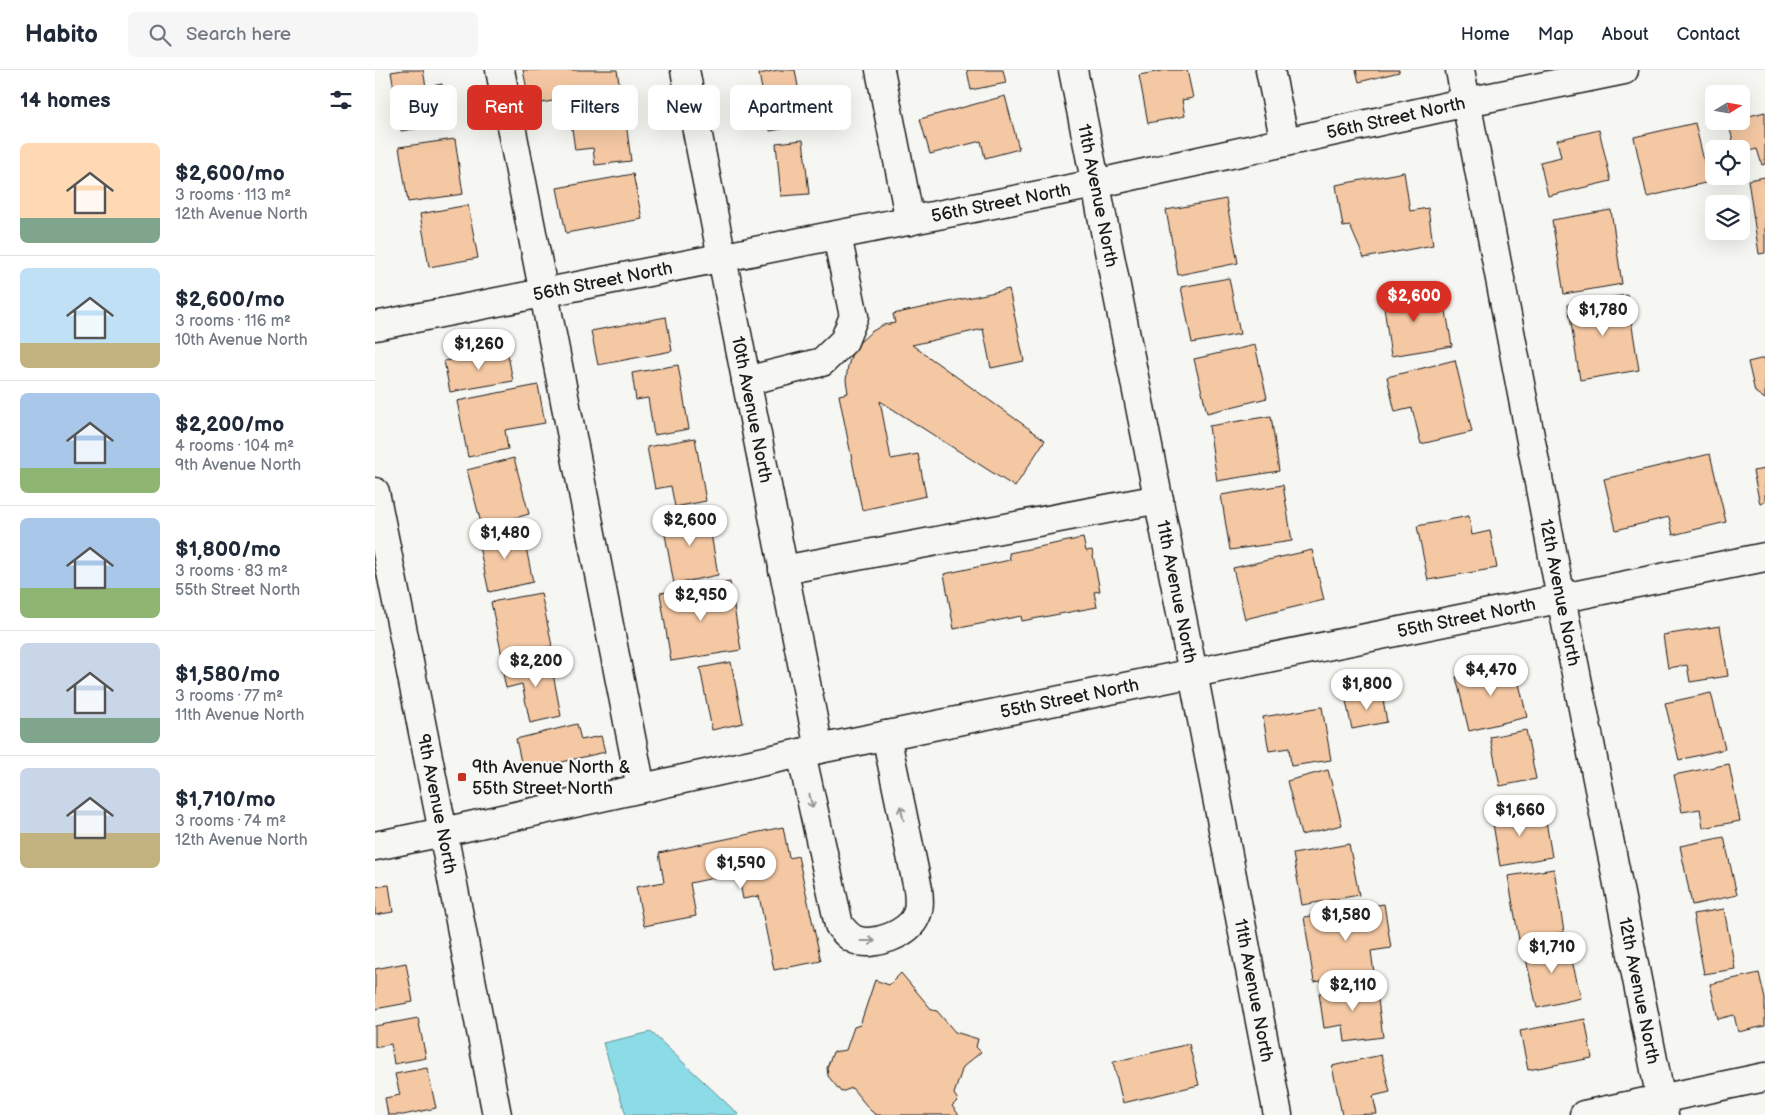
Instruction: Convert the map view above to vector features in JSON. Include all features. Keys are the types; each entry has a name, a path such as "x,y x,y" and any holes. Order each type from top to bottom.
{"street":[{"path":"500,70 641,788"},
{"name":"10th Avenue North","path":"685,70 783,570 810,751 839,925 846,935 866,942 877,941 897,934 912,923 916,917 919,900 919,890 886,735"},
{"path":"879,70 910,221"},
{"name":"11th Avenue North","path":"1073,70 1159,499 1278,1115"},
{"path":"1270,70 1285,142"},
{"name":"12th Avenue North","path":"1461,70 1561,598 1662,1107"},
{"name":"56th Street North","path":"375,326 1095,184 1467,102 1624,70"},
{"path":"746,381 822,362 844,340 853,316 837,236"},
{"name":"9th Avenue North","path":"375,492 497,1115"},
{"path":"783,570 1159,499"},
{"name":"55th Street North","path":"375,846 886,735 1765,557"},
{"path":"1584,1115 1662,1107 1765,1077"}],"water":[{"path":"651,1032 739,1115 626,1115 603,1043"}],"building":[{"path":"423,70 426,85 393,85 391,72"},
{"path":"523,70 617,70 619,85 552,85 552,101 542,103 542,85 526,85"},
{"path":"778,70 795,70 798,85 761,85 759,74"},
{"path":"967,70 1003,70 1006,83 971,90"},
{"path":"1167,70 1187,70 1193,98 1182,100 1185,116 1148,123 1139,75"},
{"path":"1356,70 1399,70 1399,72 1359,82"},
{"path":"1005,96 1019,149 985,158 981,141 930,154 920,119"},
{"path":"1765,112 1765,164 1762,165 1757,149 1750,151 1750,140 1733,140 1730,130 1750,130 1750,116"},
{"path":"1695,123 1705,165 1705,183 1647,197 1634,137"},
{"path":"572,130 627,130 631,161 595,165 593,148 575,150"},
{"path":"1599,130 1611,181 1548,196 1540,162 1561,157 1557,140"},
{"path":"455,139 463,194 408,202 399,147"},
{"path":"803,140 809,194 781,196 776,143"},
{"path":"1404,172 1410,211 1428,208 1433,245 1364,258 1350,226 1343,227 1336,185"},
{"path":"633,174 642,219 566,233 557,188"},
{"path":"1765,177 1765,253 1759,254 1749,185 1750,180"},
{"path":"1226,199 1238,263 1178,275 1166,210"},
{"path":"468,205 478,258 429,267 420,214"},
{"path":"1611,210 1622,284 1564,294 1552,220"},
{"path":"1229,278 1240,334 1192,343 1181,287"},
{"path":"1422,287 1425,308 1445,305 1452,346 1391,356 1382,293"},
{"path":"1009,289 1024,361 991,368 983,329 912,345 1045,440 1015,487 880,401 891,459 918,454 926,496 862,510 839,395 848,393 846,380 852,353 871,332 883,325 895,323 893,314"},
{"path":"1627,295 1639,370 1580,380 1568,304"},
{"path":"666,317 672,351 598,365 591,331"},
{"path":"1255,345 1267,398 1207,413 1194,359"},
{"path":"507,350 513,381 450,392 444,361"},
{"path":"1765,358 1765,399 1755,392 1748,362"},
{"path":"1455,360 1472,432 1421,444 1412,408 1395,412 1387,377"},
{"path":"678,365 689,429 654,435 648,398 636,400 632,373"},
{"path":"538,385 545,423 505,430 508,449 468,457 457,401"},
{"path":"1271,416 1279,471 1217,481 1209,426"},
{"path":"695,438 706,501 675,507 671,486 655,489 647,447"},
{"path":"1710,454 1726,522 1673,535 1669,517 1616,530 1604,479"},
{"path":"514,458 529,514 482,527 467,470"},
{"path":"1765,469 1765,502 1760,504 1753,471"},
{"path":"1283,485 1292,541 1230,550 1221,495"},
{"path":"707,510 718,575 674,584 662,518"},
{"path":"1469,516 1472,535 1490,531 1497,568 1428,580 1417,526"},
{"path":"522,528 533,582 489,592 477,537"},
{"path":"1083,538 1086,551 1092,550 1100,591 1094,592 1097,607 1022,621 1021,616 954,629 944,574 1010,560 1009,553"},
{"path":"1312,550 1324,600 1245,619 1233,568"},
{"path":"730,582 741,650 671,661 660,593"},
{"path":"541,593 552,646 502,656 491,602"},
{"path":"1720,626 1728,676 1690,682 1687,665 1668,668 1663,635"},
{"path":"550,658 561,716 530,723 522,684 506,688 502,669"},
{"path":"731,662 743,723 712,730 700,668"},
{"path":"1514,663 1527,717 1469,731 1456,677"},
{"path":"1711,693 1725,749 1679,760 1665,703"},
{"path":"1382,694 1387,722 1352,729 1346,701"},
{"path":"1322,707 1331,760 1291,766 1289,748 1269,751 1263,717"},
{"path":"577,724 581,740 601,736 605,752 523,771 516,739"},
{"path":"1526,730 1536,779 1500,786 1490,737"},
{"path":"1729,764 1740,821 1703,828 1700,809 1682,812 1674,775"},
{"path":"1328,770 1342,825 1301,835 1287,781"},
{"path":"1526,806 1529,824 1546,821 1552,857 1500,866 1491,811"},
{"path":"783,827 789,858 798,856 821,961 774,970 759,896 743,899 738,873 690,883 696,916 644,926 636,887 664,882 659,853"},
{"path":"1724,837 1737,895 1692,905 1680,846"},
{"path":"1349,844 1359,895 1302,905 1293,854"},
{"path":"1554,869 1564,932 1519,940 1508,876"},
{"path":"389,885 393,912 375,915 375,887"},
{"path":"1384,904 1391,948 1371,951 1374,973 1314,982 1304,917"},
{"path":"1724,909 1735,969 1704,974 1693,914"},
{"path":"1567,940 1581,998 1537,1008 1524,950"},
{"path":"406,963 413,1002 375,1009 375,969"},
{"path":"901,973 932,1010 937,1011 955,1032 978,1039 976,1047 981,1052 963,1067 954,1094 958,1100 952,1106 959,1115 876,1115 852,1088 841,1092 828,1076 827,1068 833,1052 846,1050 854,1027 860,1025 875,980 889,985"},
{"path":"1759,973 1765,999 1765,1026 1738,1032 1734,1015 1718,1019 1710,984"},
{"path":"1376,985 1383,1037 1345,1042 1343,1025 1324,1028 1319,993"},
{"path":"418,1018 426,1058 394,1064 391,1044 375,1047 375,1026"},
{"path":"1585,1019 1592,1058 1528,1070 1520,1031"},
{"path":"1189,1044 1199,1085 1123,1103 1113,1062"},
{"path":"1381,1055 1390,1092 1373,1096 1377,1114 1342,1115 1332,1066"},
{"path":"427,1068 436,1108 403,1115 388,1115 385,1098 400,1095 395,1074"}],"place":[{"name":"9th Avenue North & 55th Street North","path":"462,777"}]}
